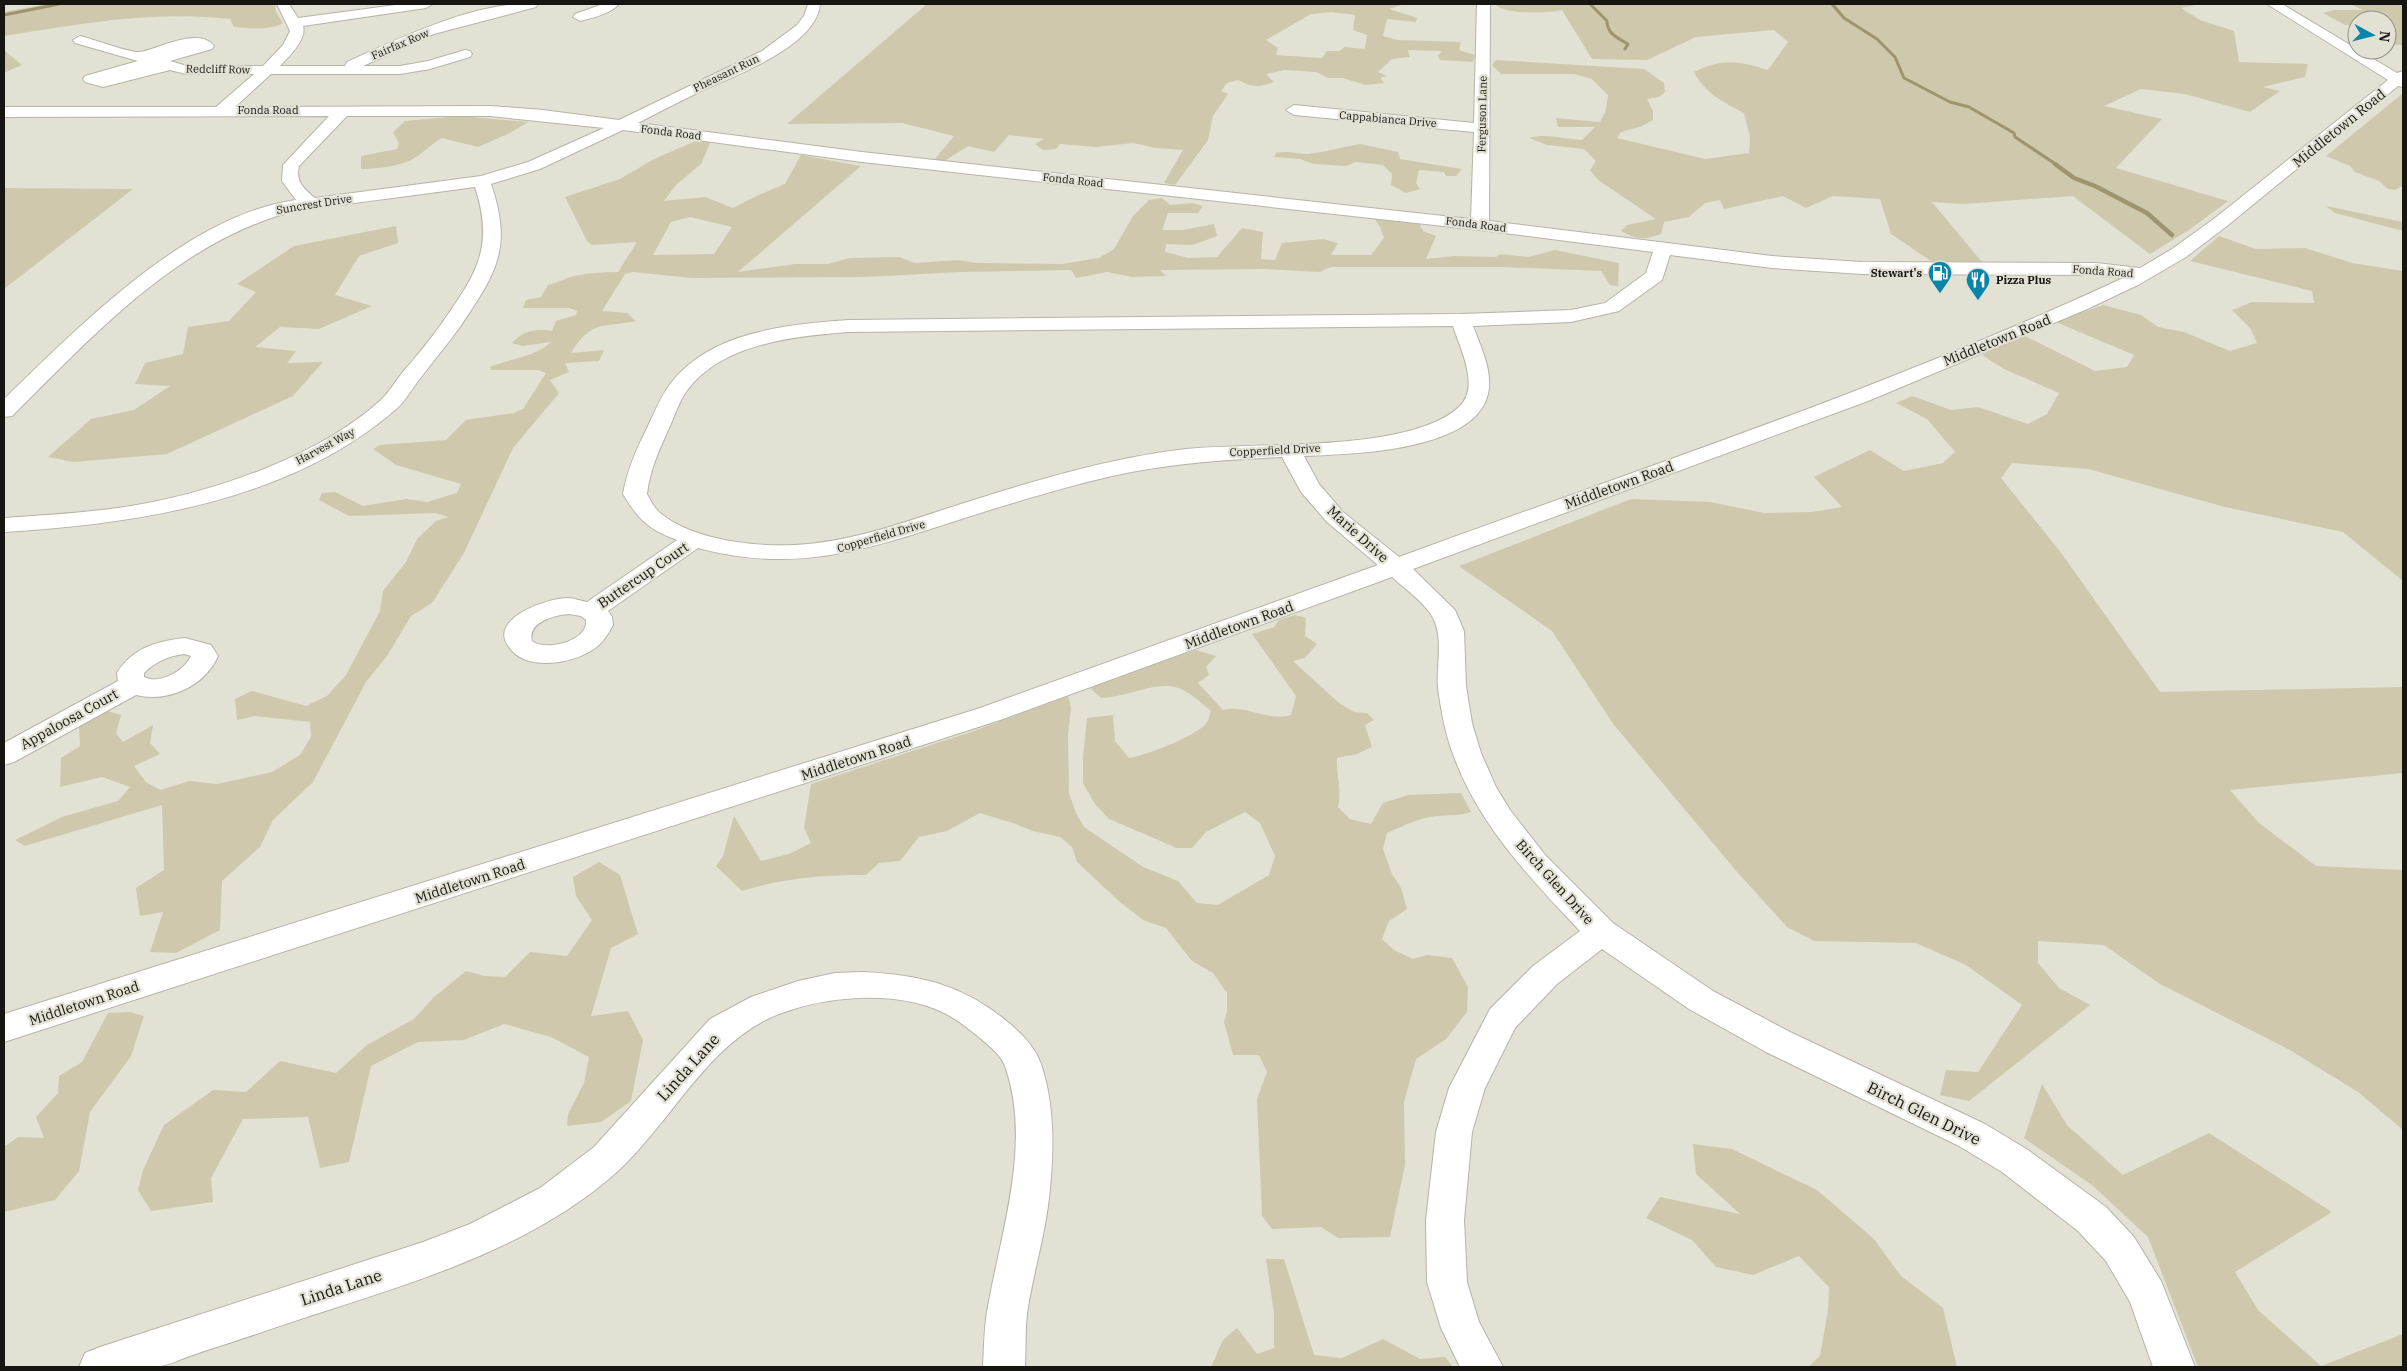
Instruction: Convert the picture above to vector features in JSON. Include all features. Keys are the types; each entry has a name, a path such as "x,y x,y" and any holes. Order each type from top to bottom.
{"street":[{"path":"222,110 268,69 293,43 297,34 294,23 286,14 283,4"},
{"path":"294,23 426,4"},
{"name":"Fairfax Row","path":"268,69 344,69 429,31 479,16 532,4"},
{"path":"580,17 612,4"},
{"name":"Pheasant Run","path":"621,126 778,48 808,20 813,12 814,4"},
{"name":"Ferguson Lane","path":"1480,224 1484,4"},
{"path":"2273,4 2402,79"},
{"name":"Redcliff Row","path":"80,40 186,70 268,69"},
{"path":"141,56 190,42 200,42 207,46 162,64"},
{"path":"344,69 417,68 466,54"},
{"name":"Middletown Road","path":"4,1028 990,714 1860,396 2021,331 2142,274 2169,259 2221,222 2402,79"},
{"path":"309,202 291,185 289,172 291,164 344,110"},
{"name":"Fonda Road","path":"4,112 344,110 490,111 543,115 862,157 1480,224 1820,266 1950,269 2096,269 2142,274"},
{"name":"Cappabianca Drive","path":"1294,110 1481,128"},
{"name":"Suncrest Drive","path":"4,411 101,319 159,270 197,244 230,226 266,212 309,202 482,181 512,174 545,163 621,126"},
{"name":"Harvest Way","path":"4,524 98,517 142,511 212,494 260,477 318,451 370,420 389,404 440,341 488,266 494,244 494,225 490,203 482,181"},
{"name":"Copperfield Drive","path":"1461,320 1479,376 1480,389 1477,400 1458,419 1444,427 1393,442 1289,450 1200,454 1158,460 1102,471 834,550 776,553 730,550 694,540 663,525 648,514 635,494 637,479 653,437 679,386 703,362 721,353 772,336 816,328 849,326 1461,320 1571,316 1612,307 1655,276 1663,248"},
{"name":"Marie Drive","path":"1289,450 1309,487 1335,517 1396,567"},
{"name":"Buttercup Court","path":"592,610 694,540"},
{"name":"Birch Glen Drive","path":"1396,567 1442,610 1451,631 1452,686 1458,723 1467,754 1481,787 1494,810 1535,864 1601,932 1701,1000 1778,1042 1972,1135 2015,1161 2092,1219 2120,1249 2146,1294 2174,1367"},
{"name":"Appaloosa Court","path":"4,755 134,684"},
{"name":"Birch Glen Drive","path":"1482,1367 1461,1328 1448,1282 1445,1220 1454,1132 1467,1088 1502,1019 1545,974 1601,932"},
{"name":"Linda Lane","path":"105,1366 424,1259 484,1236 554,1200 607,1158 722,1029 763,1006 798,994 835,986 862,985 898,987 928,992 956,1003 983,1021 1011,1045 1023,1063 1033,1110 1033,1147 1029,1206 1008,1315 1004,1367"}],"shaded area":[{"path":"48,4 275,4 276,12 283,23 272,27 252,28 234,27 230,19 173,16 145,17 88,23 4,36 4,12"},
{"path":"927,4 1405,4 1389,9 1417,18 1416,22 1387,19 1383,36 1398,40 1461,42 1459,50 1475,55 1473,62 1440,60 1438,56 1442,51 1408,50 1410,57 1392,59 1378,72 1387,76 1380,78 1384,83 1366,85 1343,78 1328,78 1316,72 1285,70 1266,74 1274,82 1260,86 1238,80 1227,83 1221,91 1228,94 1213,116 1208,140 1175,185 1164,183 1183,150 1156,148 1133,143 1096,147 1060,144 1056,149 1043,150 1035,144 1044,139 1009,135 994,152 968,146 946,160 934,160 954,136 902,123 787,124","holes":["1331,12 1355,15 1353,30 1367,35 1365,49 1345,47 1339,51 1327,51 1322,58 1276,55 1278,48 1266,40 1311,14"]},
{"path":"1495,4 2200,4 2181,8 2200,20 2234,31 2239,62 2308,64 2305,77 2263,87 2280,91 2250,112 2185,94 2141,89 2104,106 2162,119 2116,168 2228,201 2189,230 2150,254 2073,196 1964,204 1932,202 1982,262 1931,261 1891,234 1880,199 1833,196 1806,208 1783,196 1724,209 1720,200 1705,203 1689,217 1664,222 1661,234 1655,236 1641,238 1621,231 1627,225 1656,219 1598,180 1590,170 1596,161 1584,149 1547,145 1529,138 1549,136 1582,140 1595,127 1558,127 1556,118 1600,122 1606,110 1608,95 1592,79 1574,74 1501,74 1492,65 1496,60 1644,69 1664,83 1665,92 1659,97 1647,99 1653,111 1653,120 1642,126 1621,132 1617,138 1705,159 1749,153 1750,137 1744,113 1710,92 1694,72 1714,65 1731,62 1768,70 1788,42 1774,30 1696,37 1647,60 1592,59 1562,10 1517,12 1500,8"},
{"path":"2350,4 2403,4 2403,45 2397,45 2397,10 2363,10"},
{"path":"2334,10 2347,10 2347,25 2323,13"},
{"path":"4,50 22,65 4,73"},
{"path":"2402,94 2403,187 2395,190 2388,189 2379,181 2355,172 2350,166 2326,156"},
{"path":"460,116 528,122 510,133 478,147 442,138 409,161 373,169 361,169 361,156 397,149 399,143 393,132 405,121"},
{"path":"698,140 710,143 701,164 676,185 664,201 705,197 733,208 785,184 801,155 861,166 738,272 795,264 828,264 850,258 899,257 915,263 958,260 977,263 1062,264 1099,258 1114,249 1133,216 1149,200 1162,198 1170,205 1193,203 1203,206 1198,213 1168,213 1162,230 1183,230 1214,224 1217,236 1193,245 1166,244 1165,252 1189,258 1217,257 1242,228 1263,232 1261,259 1275,260 1282,243 1323,239 1338,243 1331,255 1371,255 1384,238 1374,218 1419,223 1423,231 1436,236 1426,259 1454,256 1496,257 1500,254 1529,257 1555,250 1619,263 1618,286 1610,285 1601,271 1503,267 1331,267 1319,272 1265,269 1160,270 1166,276 1132,277 1107,272 1076,278 1071,270 961,272 864,277 692,278 633,272 625,274 602,311 627,313 636,321 606,325 592,330 578,342 571,353 604,350 599,361 565,363 569,372 550,380 559,393 513,448 464,553 432,603 411,616 387,656 366,682 313,782 273,820 260,847 222,881 220,930 176,953 150,952 163,912 140,916 136,888 164,870 162,805 25,846 15,840 62,817 118,801 130,787 102,777 60,787 61,758 80,746 79,726 108,711 121,715 116,733 123,742 153,725 150,743 160,754 134,766 146,782 160,790 189,781 217,784 272,772 300,755 311,737 310,722 255,716 237,720 235,699 252,691 306,706 327,696 346,675 380,611 383,591 406,562 417,539 436,521 449,517 435,513 349,516 319,500 322,493 335,492 363,506 406,499 427,502 457,493 461,484 396,465 373,449 380,445 446,440 466,420 514,413 523,409 546,373 538,370 491,370 490,367 529,355 544,347 551,342 522,346 512,343 530,331 552,331 556,321 576,315 577,311 569,308 523,308 526,300 541,297 548,285 571,277 591,273 618,272 637,242 592,245 587,241 565,197 620,179 654,159","holes":["690,217 732,227 714,254 653,255 671,222"]},
{"path":"1360,144 1398,152 1400,159 1462,169 1456,176 1446,176 1444,172 1419,170 1416,183 1420,189 1406,193 1391,185 1392,174 1383,165 1355,162 1347,166 1314,164 1300,159 1274,157 1276,153 1280,152 1308,154"},
{"path":"4,188 133,189 4,289"},
{"path":"2326,206 2403,222 2403,231 2335,213"},
{"path":"396,226 398,243 359,256 335,295 372,306 319,329 280,327 255,347 296,351 287,363 323,362 293,396 167,454 74,462 48,457 91,419 134,410 170,386 135,384 145,363 183,354 188,327 229,321 256,292 237,284 294,246"},
{"path":"2219,236 2256,249 2305,248 2352,263 2403,271 2403,581 2343,532 2225,507 2088,469 2012,463 2001,478 2062,554 2160,692 2403,687 2403,773 2230,790 2259,823 2316,866 2403,870 2403,1130 2358,1092 2288,1049 2160,984 2104,945 2038,941 2038,963 2059,988 2090,1005 1969,1101 1940,1095 1946,1070 1978,1072 2022,1005 1966,965 1916,943 1814,941 1787,927 1738,873 1614,725 1552,631 1459,566 1631,499 1710,502 1764,513 1812,512 1842,507 1814,477 1870,450 1904,471 1943,463 1955,452 1927,419 1896,403 1912,396 1951,410 1978,407 2028,424 2047,414 2059,393 2004,369 1982,355 2023,335 2095,371 2127,367 2134,355 2056,322 2103,305 2141,315 2158,327 2184,332 2230,351 2257,343 2250,328 2232,310 2252,302 2314,303 2312,291 2190,261"},
{"path":"1295,615 1306,618 1305,636 1317,644 1305,658 1293,661 1339,703 1354,712 1367,713 1374,720 1365,725 1372,747 1357,754 1337,758 1338,807 1350,819 1371,824 1383,803 1408,795 1461,793 1471,812 1430,817 1405,825 1387,833 1383,849 1392,874 1401,888 1407,909 1389,921 1382,939 1394,950 1413,959 1427,955 1452,958 1468,987 1467,1012 1446,1039 1416,1059 1404,1102 1405,1165 1390,1237 1338,1238 1321,1227 1272,1229 1262,1216 1257,1099 1267,1072 1259,1055 1233,1055 1224,1022 1227,1012 1227,993 1213,973 1192,961 1166,928 1143,920 1120,902 1077,862 1072,847 1060,837 1033,831 980,813 947,831 919,837 900,861 879,863 866,875 804,878 742,891 716,866 723,856 734,816 761,861 789,854 811,843 804,828 811,784 971,732 1068,696 1071,708 1068,735 1069,793 1076,813 1084,827 1143,867 1178,881 1197,903 1218,905 1269,875 1275,856 1260,823 1245,812 1206,832 1192,848 1177,848 1109,819 1095,804 1083,783 1083,757 1087,718 1113,715 1115,741 1129,758 1158,749 1194,733 1207,722 1211,711 1189,694 1175,687 1149,688 1119,696 1101,698 1090,688 1117,676 1196,650 1216,656 1206,667 1209,675 1198,683 1223,710 1240,709 1283,717 1291,715 1296,696 1252,634 1274,627 1279,620"},
{"path":"599,862 620,875 638,934 611,948 591,1016 628,1011 643,1040 631,1101 601,1122 567,1126 568,1114 584,1083 589,1057 551,1037 504,1024 464,1040 418,1042 371,1066 349,1162 320,1168 308,1117 243,1119 211,1178 213,1202 151,1211 138,1190 143,1170 164,1125 213,1090 246,1092 280,1061 336,1073 367,1045 414,1019 433,998 466,971 485,976 505,977 530,952 567,956 592,920 576,896 573,877"},
{"path":"130,1012 144,1016 131,1056 90,1112 79,1171 55,1200 4,1212 4,1147 18,1137 44,1138 36,1117 58,1093 59,1076 82,1062 108,1013"},
{"path":"2042,1084 2067,1125 2123,1175 2209,1133 2332,1212 2235,1272 2258,1310 2321,1366 2403,1334 2403,1367 2198,1367 2148,1237 2093,1186 2024,1138"},
{"path":"1693,1144 1732,1149 1817,1190 1874,1239 1901,1276 1943,1308 1957,1367 1808,1367 1820,1356 1828,1310 1829,1287 1799,1256 1753,1275 1716,1267 1692,1240 1646,1218 1660,1197 1740,1214 1696,1174"},
{"path":"1266,1259 1284,1259 1314,1355 1342,1358 1383,1339 1420,1359 1445,1357 1453,1367 1211,1367 1223,1340 1237,1328 1257,1354 1274,1348 1274,1313"}],"waterway":[{"path":"4,15 59,4"},
{"path":"1590,4 1607,21 1611,32 1628,44 1625,49"},
{"path":"1832,4 1844,18 1877,39 1895,57 1904,78 1950,102 1969,107 2014,133 2015,137 2057,165"},
{"path":"2055,164 2074,178 2095,186 2147,213 2172,235"}],"place":[{"name":"Stewart's","path":"1940,294"},
{"name":"Pizza Plus","path":"1978,301"}]}
